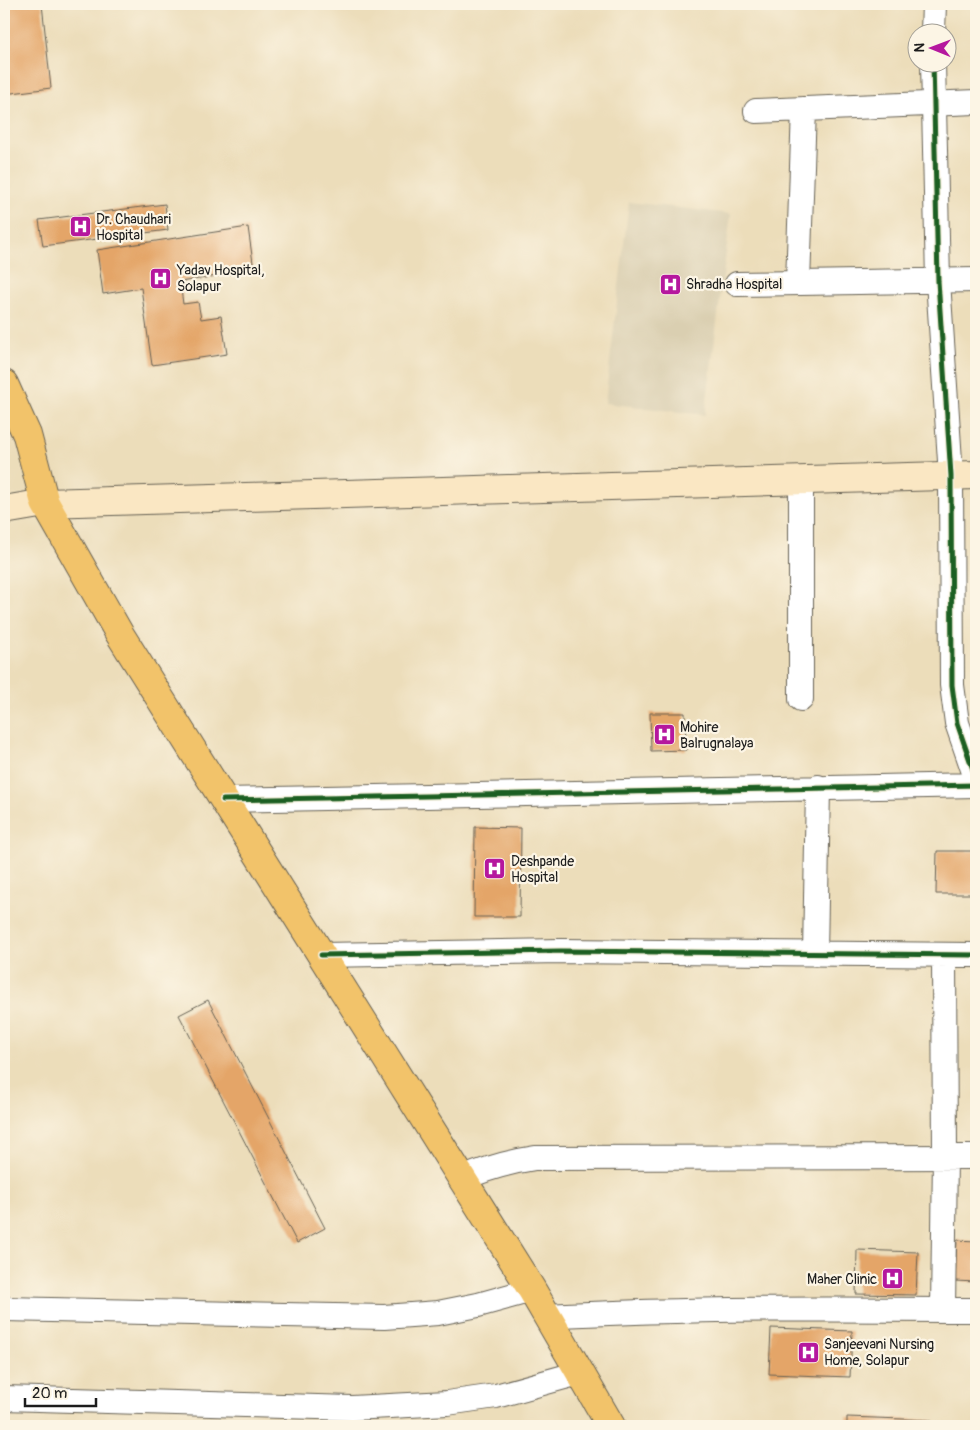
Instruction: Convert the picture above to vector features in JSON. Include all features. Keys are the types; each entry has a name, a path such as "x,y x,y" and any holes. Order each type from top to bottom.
{"main road":[{"path":"4,384 27,435 45,503 119,633 532,1290 611,1426"},
{"path":"4,510 45,503 964,476"}],"street":[{"path":"933,22 934,4"},
{"path":"933,72 938,281 964,476 953,695 959,732 976,778"},
{"path":"756,111 976,102"},
{"path":"798,283 804,109"},
{"path":"737,284 976,280"},
{"path":"800,481 801,699"},
{"path":"223,800 976,785"},
{"path":"815,954 818,787"},
{"path":"321,955 560,951 976,955"},
{"path":"943,1309 945,1156 944,955"},
{"path":"462,1179 490,1167 535,1158 976,1157"},
{"path":"4,1309 384,1317 438,1313 478,1305 532,1290"},
{"path":"547,1316 632,1312 976,1310"},
{"path":"4,1398 352,1417 496,1396 579,1373"}],"shaded area":[{"name":"Shradha Hospital","path":"629,202 731,214 705,415 605,403"}],"building":[{"path":"4,4 42,4 51,88 4,94"},
{"path":"165,204 168,230 43,246 39,220"},
{"path":"248,227 254,270 180,282 183,304 198,302 201,319 221,316 227,354 152,365 141,288 103,294 97,250"},
{"path":"650,713 685,713 686,750 651,751"},
{"path":"475,827 521,828 520,917 474,917"},
{"path":"937,851 976,851 976,894 936,894"},
{"path":"208,1000 325,1228 297,1243 179,1015"},
{"path":"957,1240 976,1241 976,1282 955,1281"},
{"path":"857,1250 918,1252 916,1295 856,1294"},
{"path":"771,1328 852,1331 850,1377 769,1374"},
{"path":"847,1417 931,1420 931,1426 847,1426"}],"cycle path":[{"path":"933,72 938,281 951,476 952,685 957,723 976,778"},
{"path":"223,800 976,785"},
{"path":"321,955 561,951 976,955"}],"place":[{"name":"Dr. Chaudhari Hospital","path":"80,227"},
{"name":"Yadav Hospital, Solapur","path":"161,278"},
{"name":"Shradha Hospital","path":"670,284"},
{"name":"Mohire Balrugnalaya","path":"664,735"},
{"name":"Deshpande Hospital","path":"495,869"},
{"name":"Maher Clinic","path":"893,1279"},
{"name":"Sanjeevani Nursing Home, Solapur","path":"808,1352"}]}
